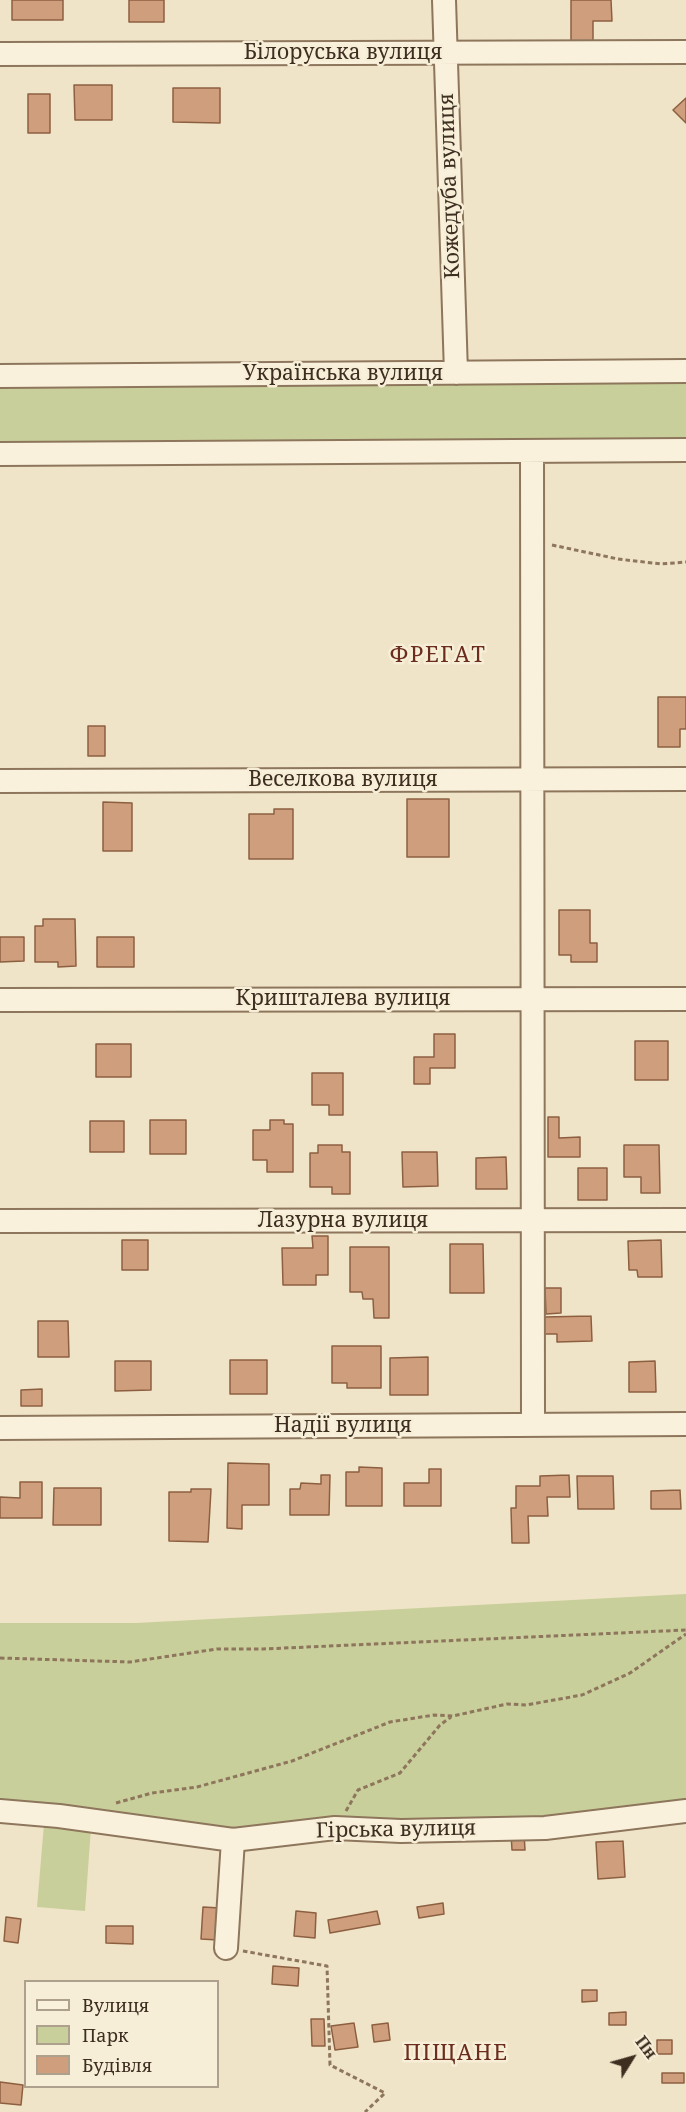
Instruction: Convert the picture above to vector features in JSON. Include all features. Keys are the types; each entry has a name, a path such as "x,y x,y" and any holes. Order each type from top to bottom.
{"street":[{"name":"Кожедуба вулиця","path":"444,0 456,373"},
{"name":"Білоруська вулиця","path":"0,54 686,52"},
{"name":"Українська вулиця","path":"0,376 686,371"},
{"path":"0,454 686,450"},
{"path":"532,451 533,1425"},
{"name":"Веселкова вулиця","path":"0,781 686,779"},
{"name":"Кришталева вулиця","path":"0,1000 686,999"},
{"name":"Лазурна вулиця","path":"0,1221 686,1220"},
{"name":"Надії вулиця","path":"0,1428 686,1424"},
{"name":"Гірська вулиця","path":"0,1811 59,1815 233,1840 335,1828 401,1832 545,1828 686,1811"},
{"path":"226,1948 233,1840"}],"path":[{"path":"532,543 563,546 618,559 661,564 686,562"},
{"path":"0,1658 130,1662 217,1649 686,1631"},
{"path":"113,1803 152,1793 197,1787 292,1761 390,1722 434,1715 453,1716 507,1704 526,1705 582,1695 630,1673 686,1631"},
{"path":"342,1815 358,1790 400,1773 440,1725 453,1716"},
{"path":"226,1948 327,1966 330,2065 385,2093 365,2112"}],"green space":[{"path":"686,371 686,439 0,443 0,376"},
{"path":"686,1594 686,1811 233,1840 0,1811 0,1623 136,1623"},
{"path":"44,1824 91,1828 85,1911 37,1907"}],"building":[{"path":"12,0 63,0 63,20 12,20"},
{"path":"129,0 164,0 164,22 129,22"},
{"path":"571,0 611,0 612,21 593,21 593,43 571,43"},
{"path":"74,85 112,85 112,120 75,120"},
{"path":"173,88 220,88 220,123 173,122"},
{"path":"28,94 50,94 50,133 28,133"},
{"path":"686,98 686,123 673,110"},
{"path":"658,697 686,697 686,729 680,729 680,747 658,747"},
{"path":"88,726 105,726 105,756 88,756"},
{"path":"407,799 449,799 449,857 407,857"},
{"path":"103,802 132,803 132,851 103,851"},
{"path":"274,809 293,809 293,859 249,859 249,814 274,814"},
{"path":"559,910 590,910 590,943 597,943 597,962 571,962 571,955 559,955"},
{"path":"43,919 75,919 76,966 58,967 58,962 35,962 35,926 43,926"},
{"path":"0,937 24,937 24,961 0,962"},
{"path":"97,937 134,937 134,967 97,967"},
{"path":"434,1034 455,1034 455,1068 430,1068 430,1084 414,1084 414,1057 434,1057"},
{"path":"635,1041 668,1041 668,1080 635,1080"},
{"path":"96,1044 131,1044 131,1077 96,1077"},
{"path":"312,1073 343,1073 343,1115 329,1115 329,1105 312,1105"},
{"path":"548,1117 559,1117 559,1138 580,1137 580,1157 548,1157"},
{"path":"150,1120 186,1120 186,1154 150,1154"},
{"path":"270,1120 284,1120 284,1124 293,1124 293,1172 267,1172 267,1160 253,1160 253,1130 270,1130"},
{"path":"90,1121 124,1121 124,1152 90,1152"},
{"path":"318,1145 342,1145 342,1152 350,1152 350,1194 332,1194 332,1187 310,1187 310,1153 318,1153"},
{"path":"624,1145 659,1145 660,1193 641,1193 641,1177 624,1177"},
{"path":"402,1152 437,1152 438,1186 403,1187"},
{"path":"506,1157 507,1189 476,1189 476,1158"},
{"path":"578,1168 607,1168 607,1200 578,1200"},
{"path":"312,1236 328,1236 328,1275 316,1275 316,1285 283,1285 282,1248 313,1248"},
{"path":"122,1240 148,1240 148,1270 122,1270"},
{"path":"661,1240 662,1277 638,1277 637,1270 629,1270 628,1241"},
{"path":"450,1244 483,1244 484,1293 450,1293"},
{"path":"350,1247 389,1247 389,1318 374,1318 373,1299 363,1299 362,1292 350,1292"},
{"path":"545,1288 561,1288 561,1313 546,1314"},
{"path":"591,1316 592,1341 557,1342 557,1334 544,1334 544,1317"},
{"path":"38,1321 68,1321 69,1357 38,1357"},
{"path":"332,1346 381,1346 381,1388 347,1388 347,1383 332,1383"},
{"path":"428,1357 428,1395 390,1395 390,1358"},
{"path":"230,1360 267,1360 267,1394 230,1394"},
{"path":"115,1361 151,1361 151,1390 115,1391"},
{"path":"655,1361 656,1392 629,1392 629,1362"},
{"path":"42,1389 42,1406 21,1406 21,1390"},
{"path":"228,1463 269,1464 269,1505 242,1505 242,1529 227,1528"},
{"path":"359,1467 382,1468 382,1506 346,1506 346,1472 359,1472"},
{"path":"429,1469 441,1469 441,1506 404,1506 404,1483 429,1483"},
{"path":"321,1475 330,1475 329,1515 290,1515 290,1489 300,1489 301,1483 321,1484"},
{"path":"569,1475 570,1497 547,1497 548,1516 528,1516 529,1543 512,1543 511,1508 516,1508 516,1486 540,1486 540,1476"},
{"path":"577,1476 613,1476 614,1509 578,1509"},
{"path":"20,1482 42,1482 42,1518 0,1518 0,1497 20,1498"},
{"path":"54,1488 101,1488 101,1525 53,1525"},
{"path":"191,1489 211,1489 208,1542 169,1541 169,1492 191,1492"},
{"path":"680,1490 681,1509 651,1509 651,1491"},
{"path":"524,1833 525,1850 512,1850 511,1834"},
{"path":"623,1841 625,1877 598,1879 596,1842"},
{"path":"443,1903 444,1914 419,1918 417,1907"},
{"path":"203,1907 220,1908 218,1940 201,1939"},
{"path":"296,1911 316,1913 315,1938 294,1936"},
{"path":"377,1911 380,1924 330,1933 328,1920"},
{"path":"6,1917 21,1919 18,1943 4,1941"},
{"path":"106,1926 133,1926 133,1944 106,1943"},
{"path":"273,1966 299,1968 298,1986 272,1984"},
{"path":"582,1990 597,1990 597,2001 582,2002"},
{"path":"626,2012 626,2025 609,2025 609,2013"},
{"path":"311,2019 324,2019 325,2046 312,2046"},
{"path":"354,2023 358,2047 335,2050 331,2026"},
{"path":"388,2023 390,2040 374,2042 372,2025"},
{"path":"657,2040 672,2040 672,2054 657,2054"},
{"path":"662,2073 684,2073 684,2083 662,2083"},
{"path":"0,2082 23,2085 21,2105 0,2103"}],"district":[{"name":"ФРЕГАТ","path":"438,656"},
{"name":"ПІЩАНЕ","path":"456,2054"}]}
